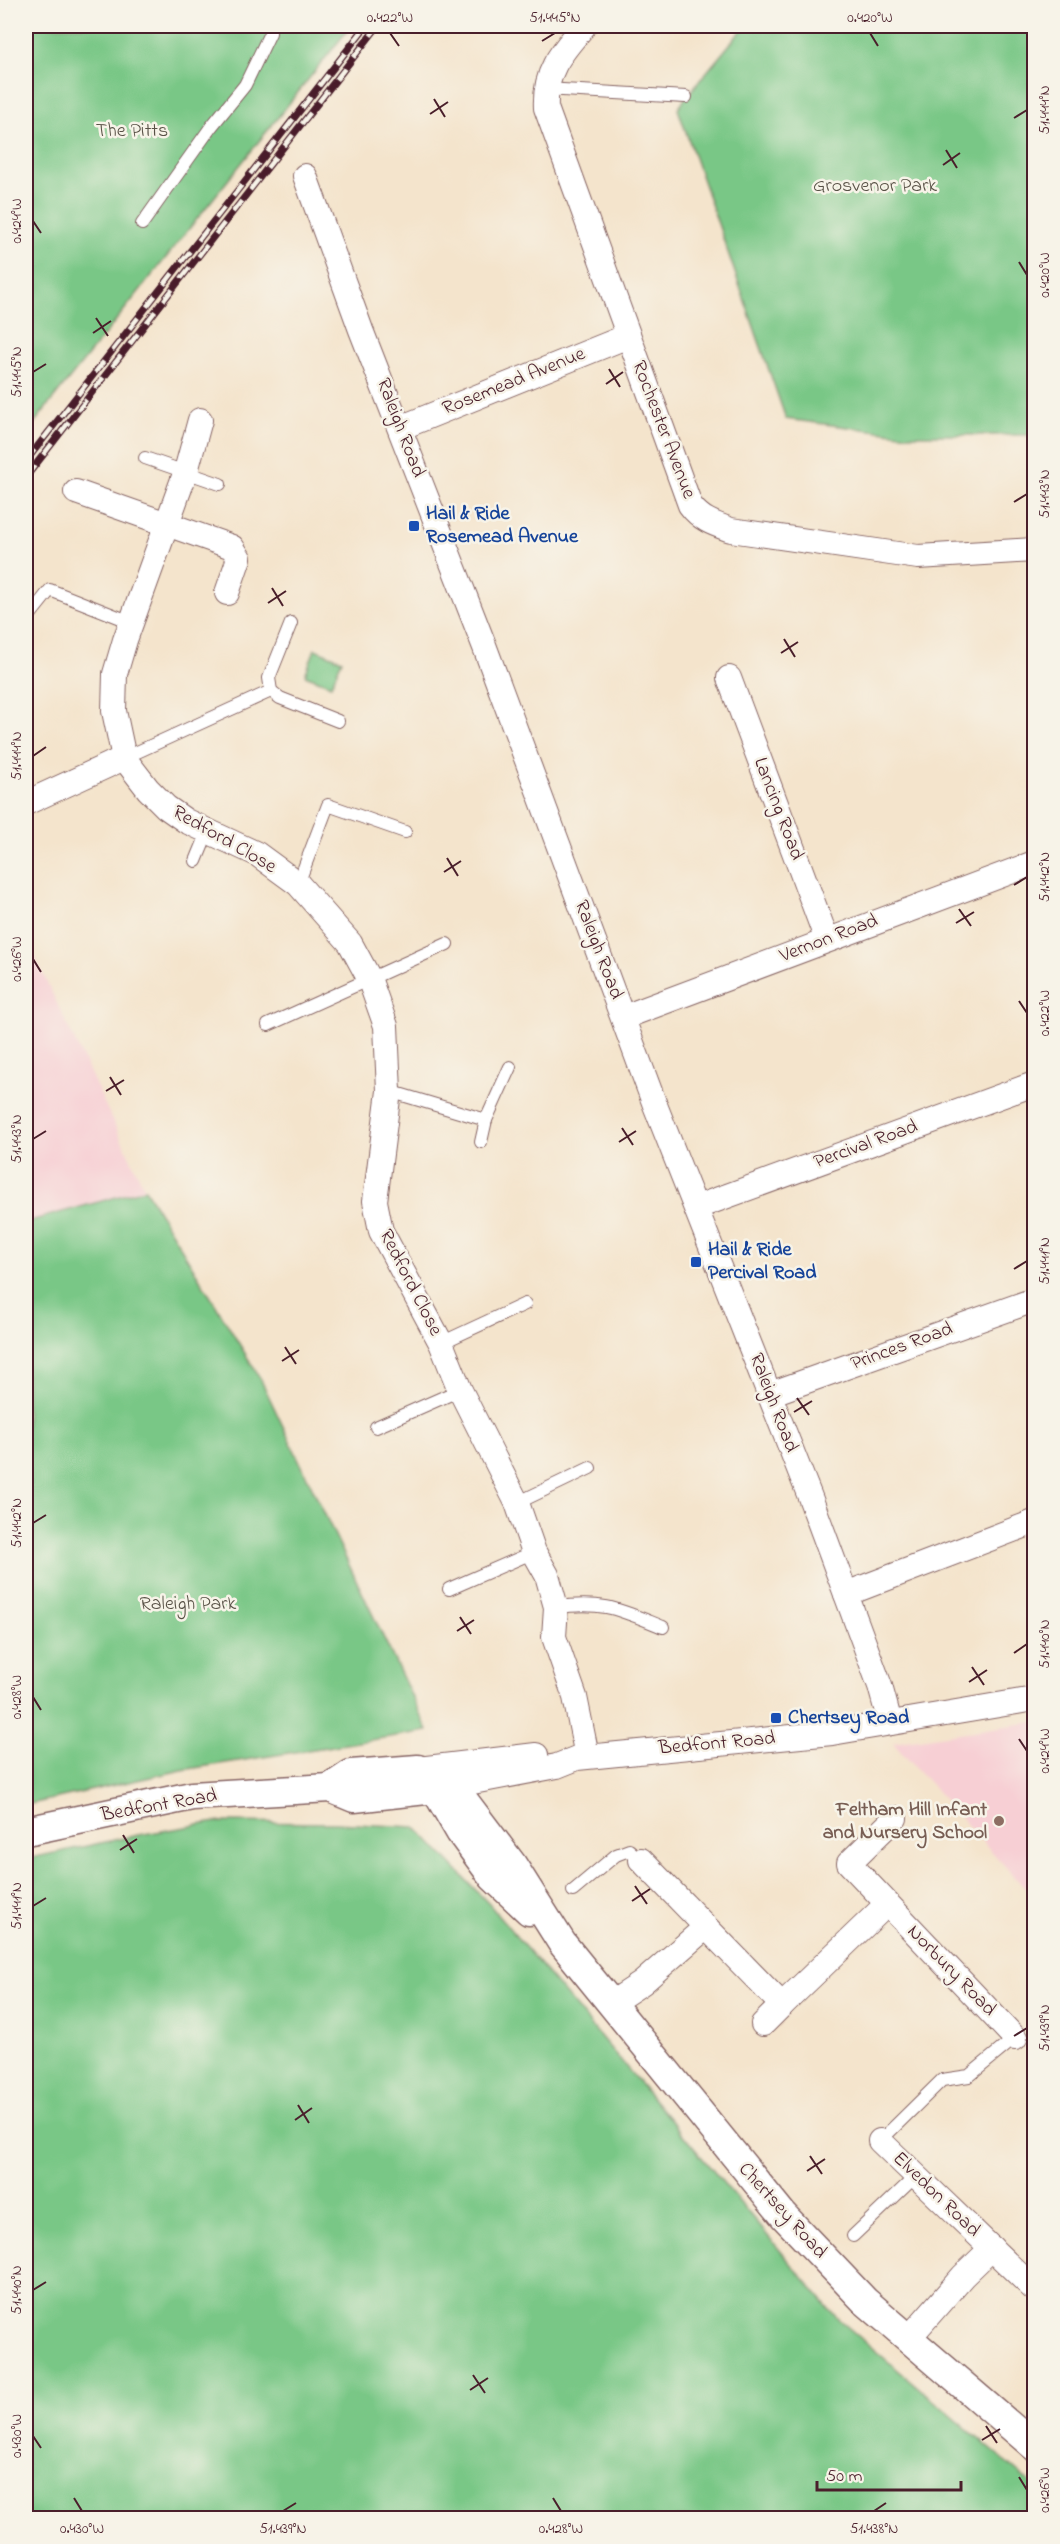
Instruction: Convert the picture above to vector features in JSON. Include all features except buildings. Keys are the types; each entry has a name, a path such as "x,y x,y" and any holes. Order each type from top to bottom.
{"street":[{"path":"545,89 557,59 584,26"},
{"name":"Rochester Avenue","path":"545,89 546,108 690,504 705,520 731,530 918,557 1035,550"},
{"name":"Raleigh Road","path":"305,176 361,330 656,1105 846,1594 880,1686 890,1723"},
{"name":"Rosemead Avenue","path":"400,428 628,336"},
{"name":"Redford Close","path":"200,420 186,471 131,622 115,674 114,711 124,758 148,789 166,807 186,821 256,854 298,884 350,943 369,978 386,1026 389,1091 387,1117 368,1198 381,1231 441,1343 460,1390 517,1503 534,1552 547,1575 556,1607 554,1637 575,1697 582,1757"},
{"path":"76,492 232,547 239,558 226,593"},
{"name":"Lancing Road","path":"729,678 828,940"},
{"path":"26,803 124,758"},
{"name":"Vernon Road","path":"624,1017 1035,863"},
{"name":"Percival Road","path":"697,1207 1035,1084"},
{"name":"Princes Road","path":"770,1394 1035,1300"},
{"path":"846,1594 1035,1522"},
{"name":"Bedfont Road","path":"26,1831 192,1796 330,1788 354,1798 440,1777 557,1766 582,1757 832,1732 1035,1698"},
{"name":"Chertsey Road","path":"440,1777 460,1832 493,1877 562,1943 784,2216 865,2301 1035,2446"},
{"name":"Norbury Road","path":"895,1818 849,1863 1015,2038"},
{"path":"641,1860 782,2005"},
{"path":"763,2024 887,1904"},
{"path":"610,2004 642,1983 706,1927"},
{"name":"Elvedon Road","path":"880,2141 1035,2289"},
{"name":"Elvedon Road","path":"908,2339 963,2276 992,2248"}],"lane":[{"path":"142,224 211,127 245,85 270,33 270,26"},
{"path":"545,89 686,97"},
{"path":"145,458 220,484"},
{"path":"26,620 50,591 131,622"},
{"path":"291,623 269,678 271,691 280,699 338,721"},
{"path":"124,758 271,691"},
{"path":"298,884 328,805 405,832"},
{"path":"196,861 208,832"},
{"path":"268,1025 447,944"},
{"path":"481,1142 486,1120 510,1067"},
{"path":"389,1091 486,1120"},
{"path":"441,1343 525,1304"},
{"path":"376,1427 460,1390"},
{"path":"517,1503 590,1468"},
{"path":"449,1589 534,1552"},
{"path":"556,1607 587,1603 611,1606 663,1628"},
{"path":"573,1892 616,1855 629,1850 641,1860"},
{"path":"880,2141 942,2080 969,2076 1015,2038"},
{"path":"853,2236 916,2176"}],"shaded area":[{"path":"26,938 145,1189 26,1222"},
{"name":"Feltham Hill Infant and Nursery School","path":"1034,1722 1034,1898 893,1743"}],"green space":[{"name":"The Pitts","path":"26,26 351,26 26,433"},
{"name":"Grosvenor Park","path":"745,26 1034,26 1034,435 909,435 786,419 678,109"},
{"path":"315,649 342,660 331,685 305,675"},
{"name":"Raleigh Park","path":"145,1189 260,1378 428,1731 182,1770 26,1805 26,1222"},
{"path":"216,1822 335,1823 416,1827 489,1904 836,2317 1034,2486 1034,2518 26,2518 26,1859 138,1835"}],"railway":[{"path":"26,461 366,26"},
{"path":"26,477 378,26"}],"place":[{"name":"Hail & Ride Rosemead Avenue","path":"414,526"},
{"name":"Hail & Ride Percival Road","path":"696,1262"},
{"name":"Chertsey Road","path":"776,1718"},
{"name":"Feltham Hill Infant and Nursery School","path":"999,1821"}]}
